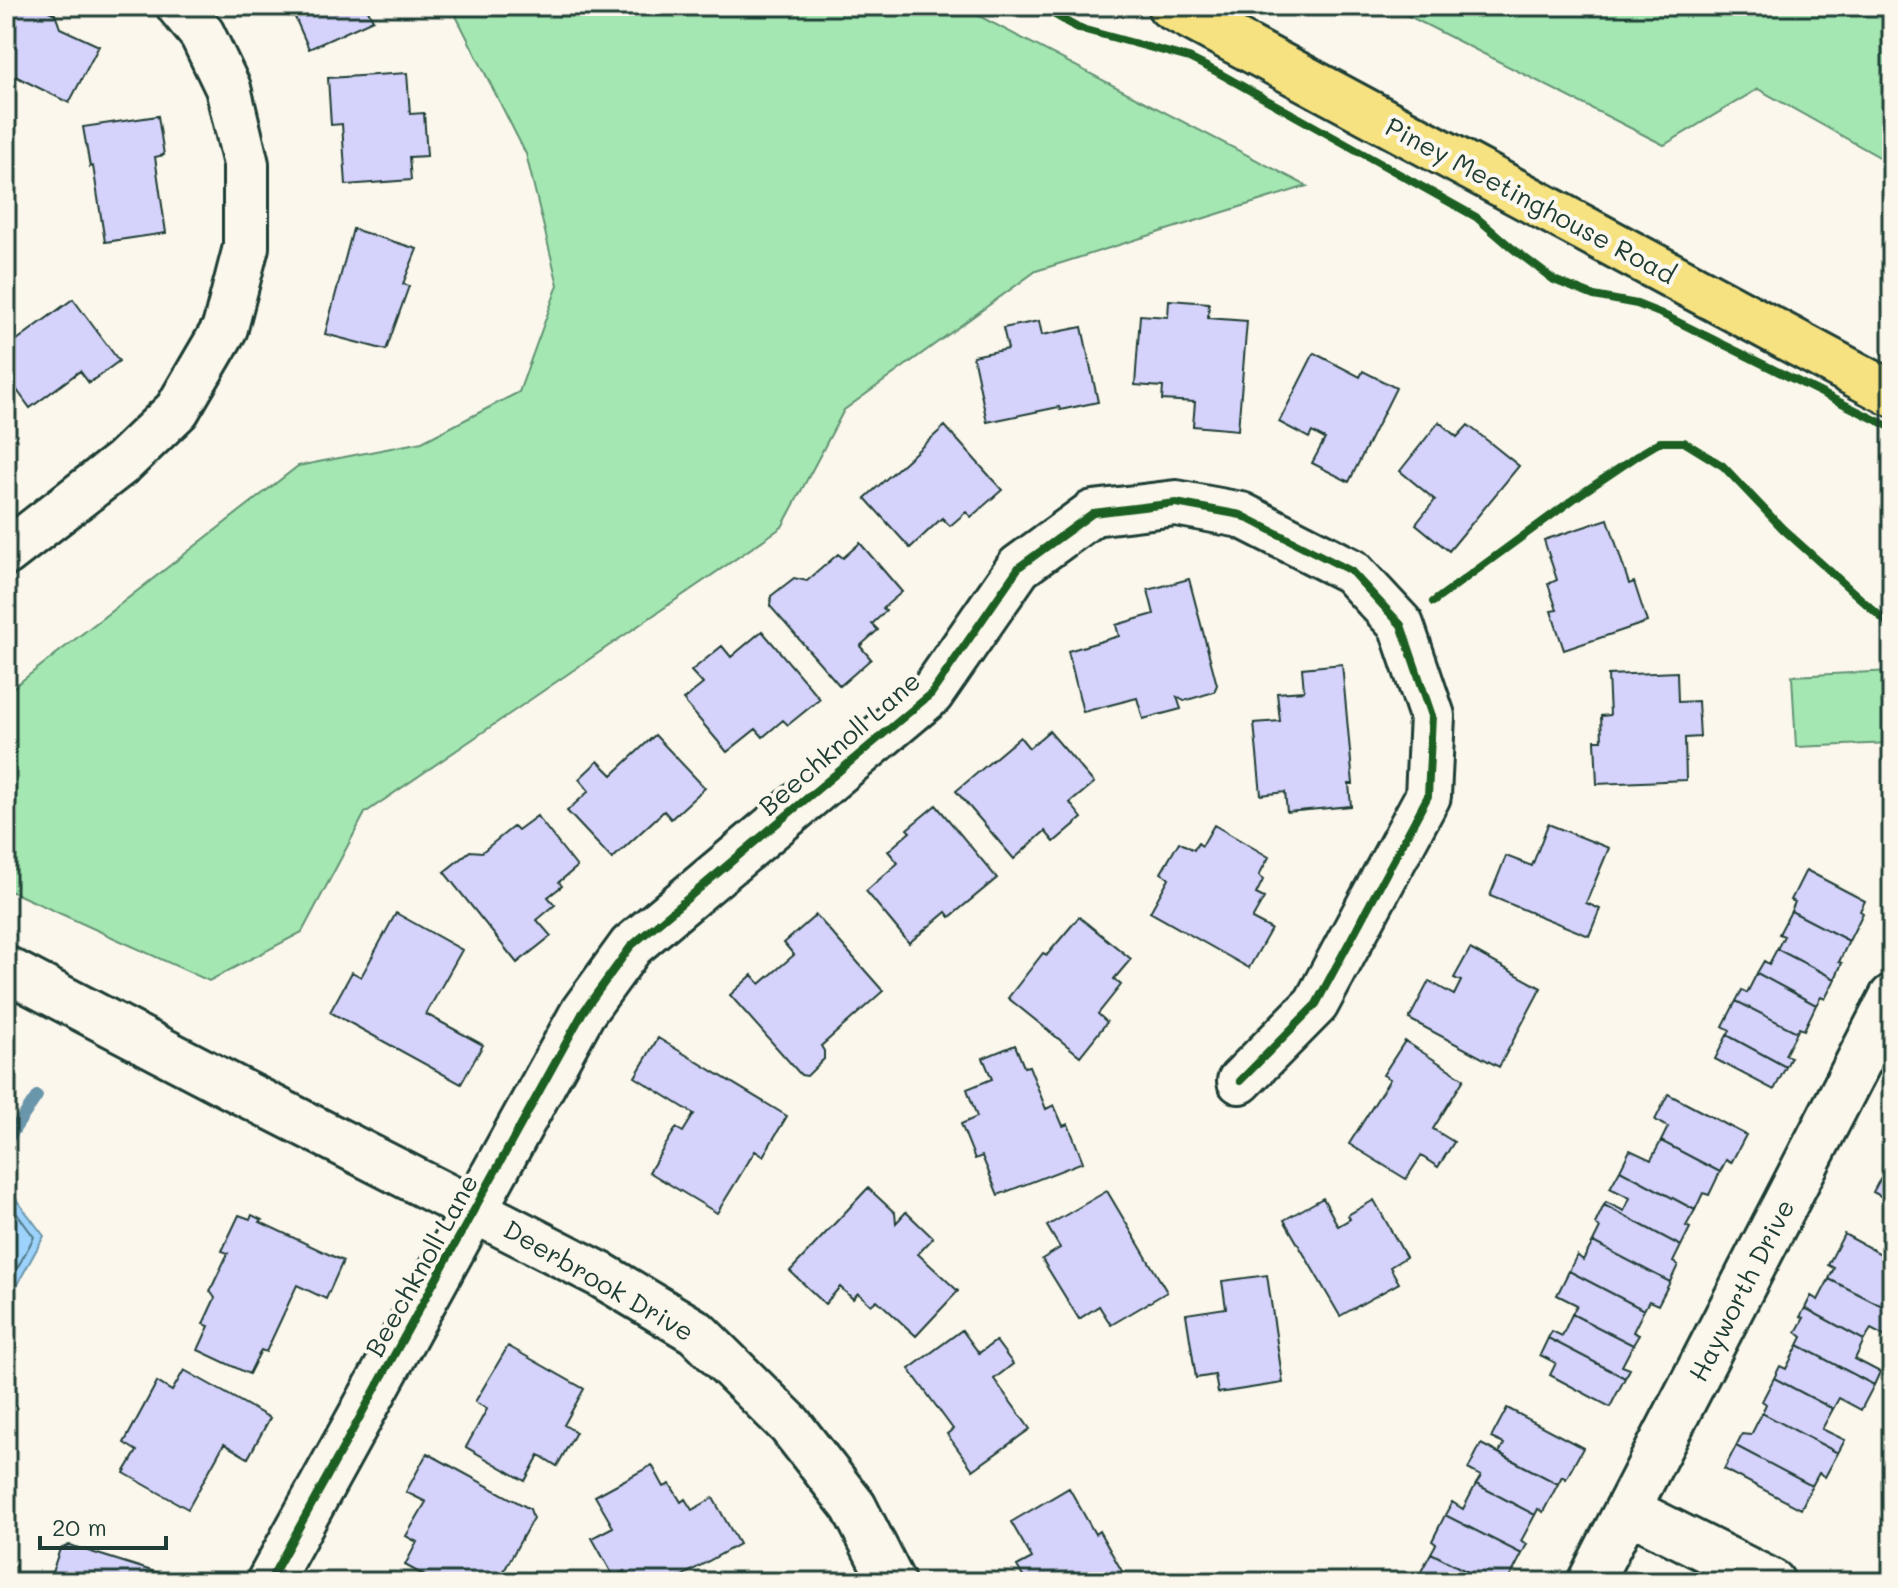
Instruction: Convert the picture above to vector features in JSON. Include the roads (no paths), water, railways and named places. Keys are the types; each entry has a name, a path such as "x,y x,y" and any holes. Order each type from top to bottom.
{"main road":[{"name":"Piney Meetinghouse Road","path":"1170,6 1892,394"}],"street":[{"path":"13,533 123,462 177,410 225,328 246,247 246,164 228,88 202,34 179,6"},
{"name":"Beechknoll Lane","path":"269,1582 583,1012 631,946 931,694 1019,567 1093,513 1176,503 1241,515 1351,571 1401,625 1432,716 1428,796 1316,1004 1240,1081"},
{"name":"Deerbrook Drive","path":"6,969 601,1275 696,1332 790,1425 854,1507 892,1582"},
{"name":"Hayworth Drive","path":"1590,1582 1892,997"},
{"path":"1628,1510 1772,1582"}],"water":[{"path":"6,1186 44,1236 6,1305"}],"waterway":[{"path":"6,1142 37,1096"}]}
